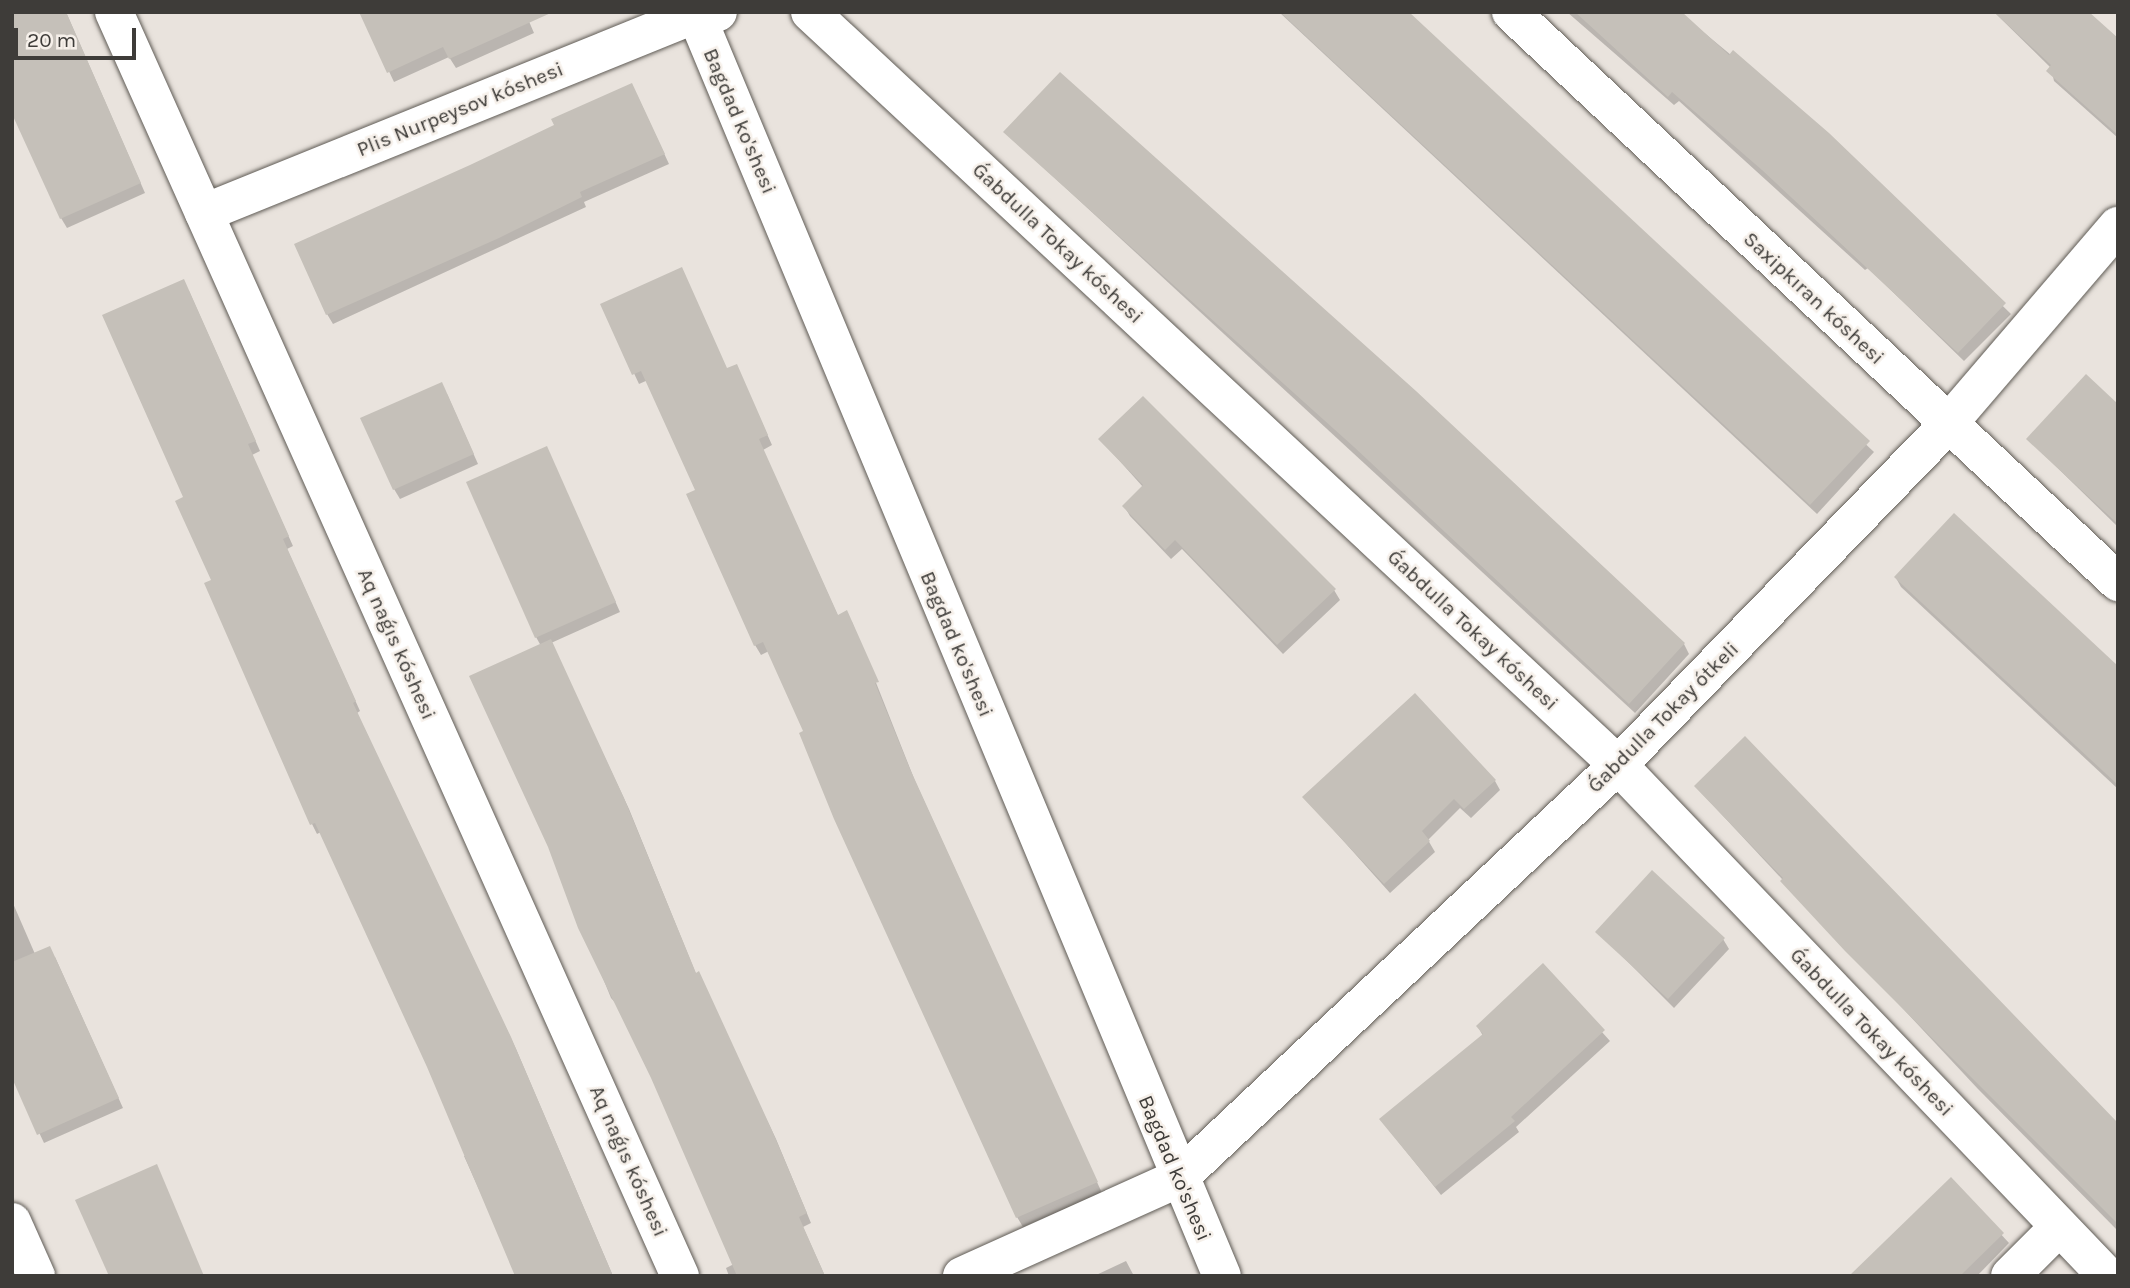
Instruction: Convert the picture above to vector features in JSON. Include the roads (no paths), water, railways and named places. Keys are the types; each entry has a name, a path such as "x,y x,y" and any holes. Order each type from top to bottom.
{"street":[{"name":"Aq naǵıs kóshesi","path":"114,12 680,1276"},
{"name":"Ǵabdulla Tokay kóshesi","path":"810,12 1618,765 2058,1228 2107,1276"},
{"name":"Saxipkıran kóshesi","path":"1511,12 2118,582"},
{"name":"Plis Nurpeysov kóshesi","path":"204,213 703,13"},
{"name":"Bagdad ko'shesi","path":"703,13 1178,1178 1222,1276"},
{"name":"Ǵabdulla Tokay ótkeli","path":"962,1276 1178,1178 1618,765 1948,424 2118,226"},
{"path":"12,1222 36,1276"},
{"path":"2010,1276 2058,1228"}]}
